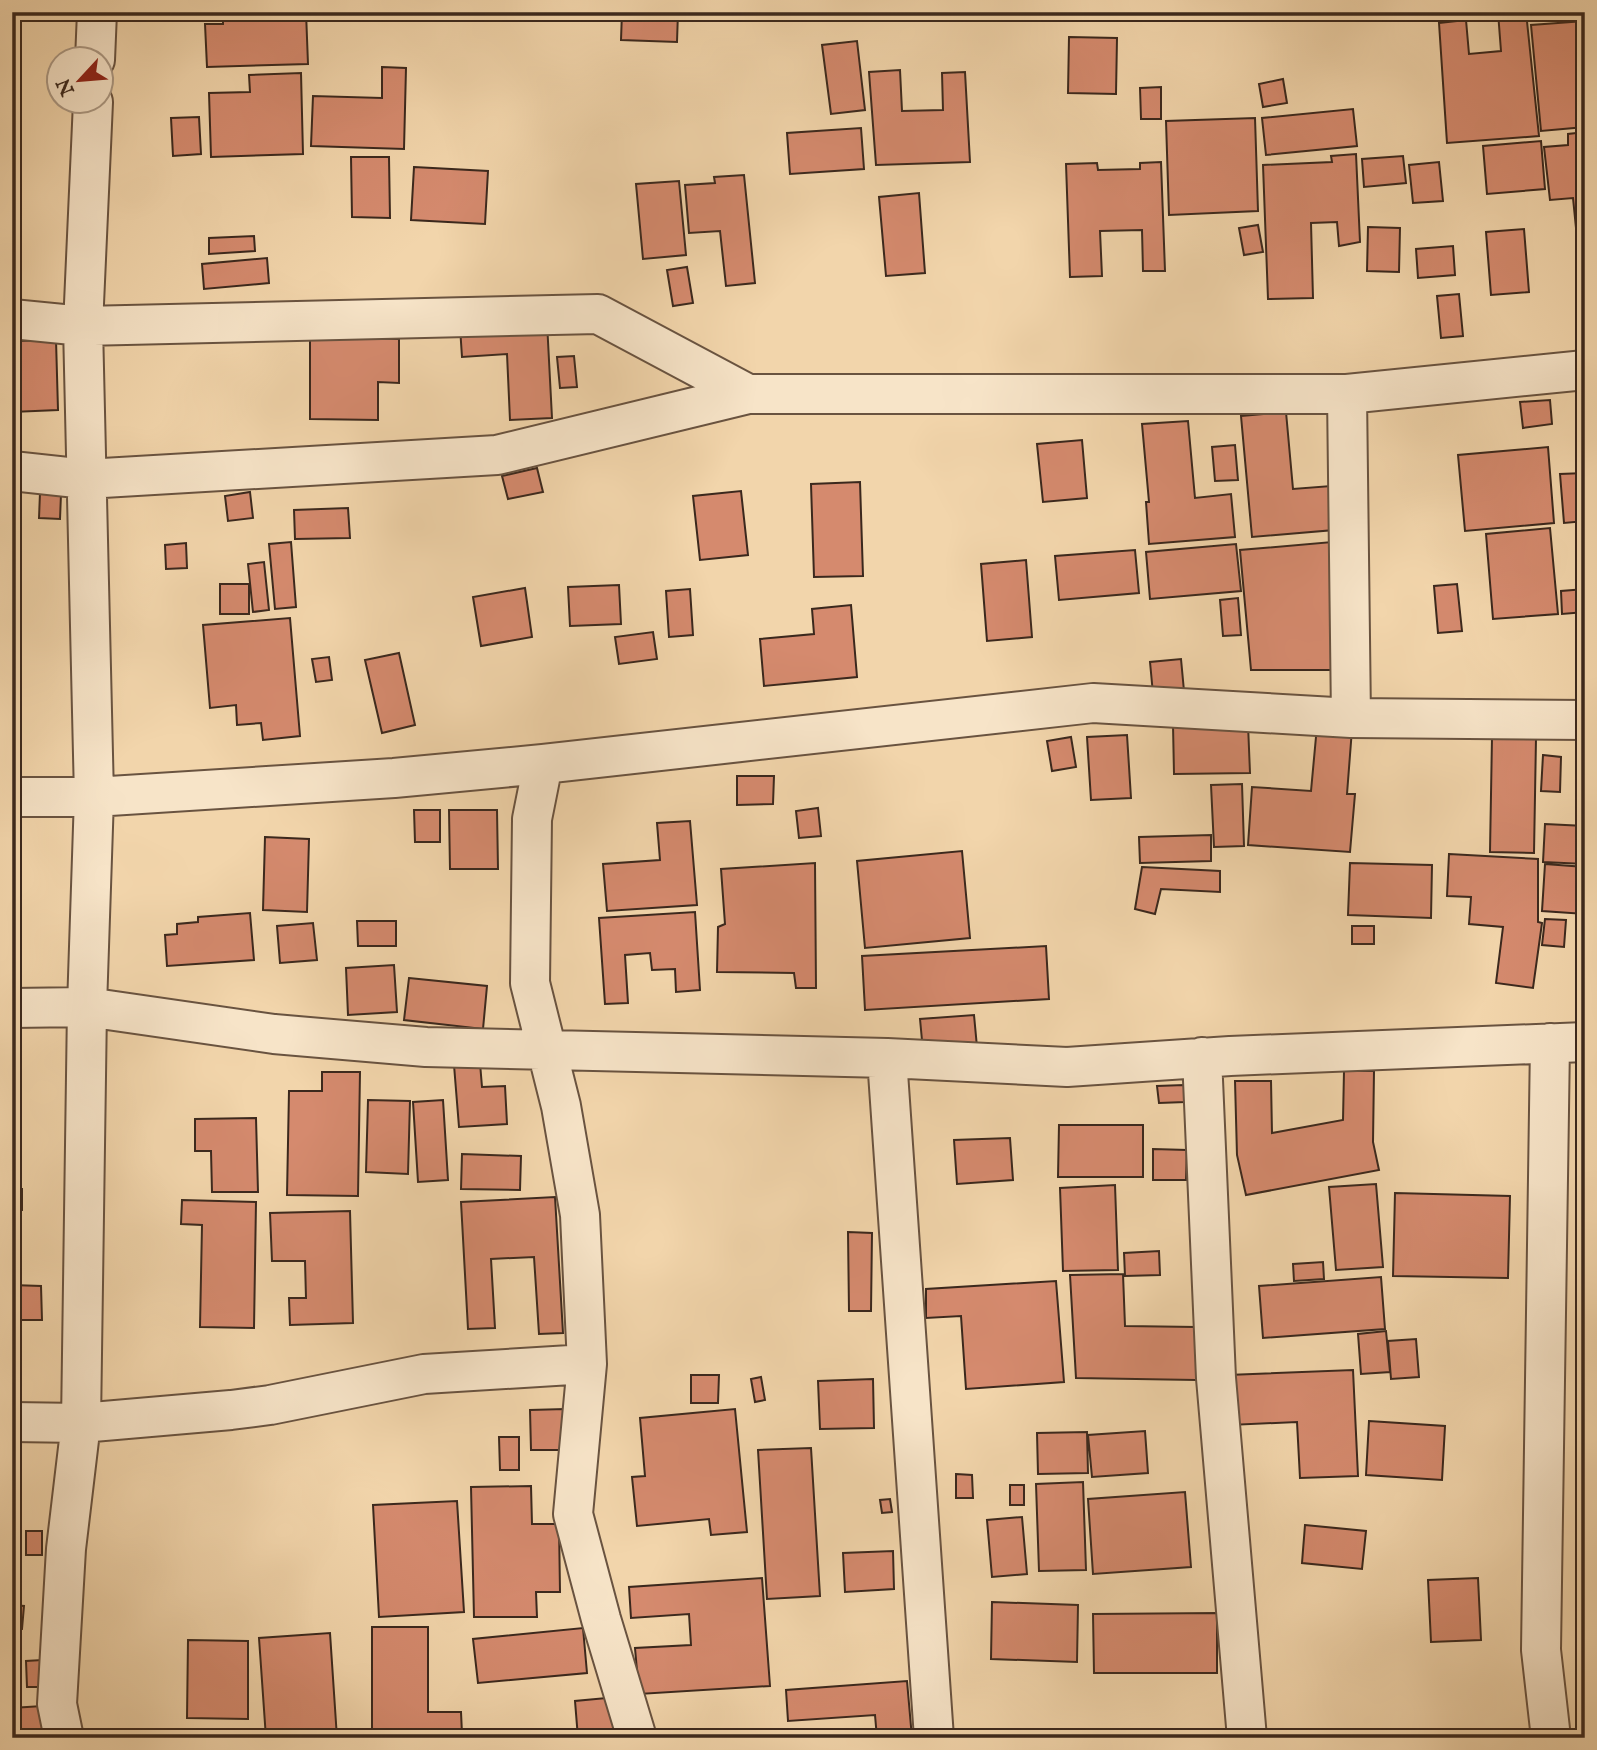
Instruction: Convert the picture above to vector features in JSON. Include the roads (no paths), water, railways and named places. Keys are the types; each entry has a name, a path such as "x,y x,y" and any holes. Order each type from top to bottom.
{"street":[{"path":"96,46 97,12"},
{"path":"64,1738 57,1704 66,1549 81,1423 87,1007 94,797 83,326 92,116"},
{"path":"12,320 83,326 598,314 748,394"},
{"path":"12,471 86,479 497,455 748,394 1347,394 1585,370"},
{"path":"1347,394 1351,718"},
{"path":"12,797 94,797 543,764 1093,703 1351,718 1585,720"},
{"path":"543,764 532,819 530,983 547,1049 580,1215 587,1364 573,1514 637,1738"},
{"path":"12,1008 87,1007 274,1034 426,1047 887,1058 1067,1067 1202,1058 1568,1043 1541,1650 1551,1738"},
{"path":"887,1058 934,1738"},
{"path":"1202,1058 1216,1378 1247,1738"},
{"path":"12,1422 81,1423 270,1405 424,1374 587,1364"}]}
